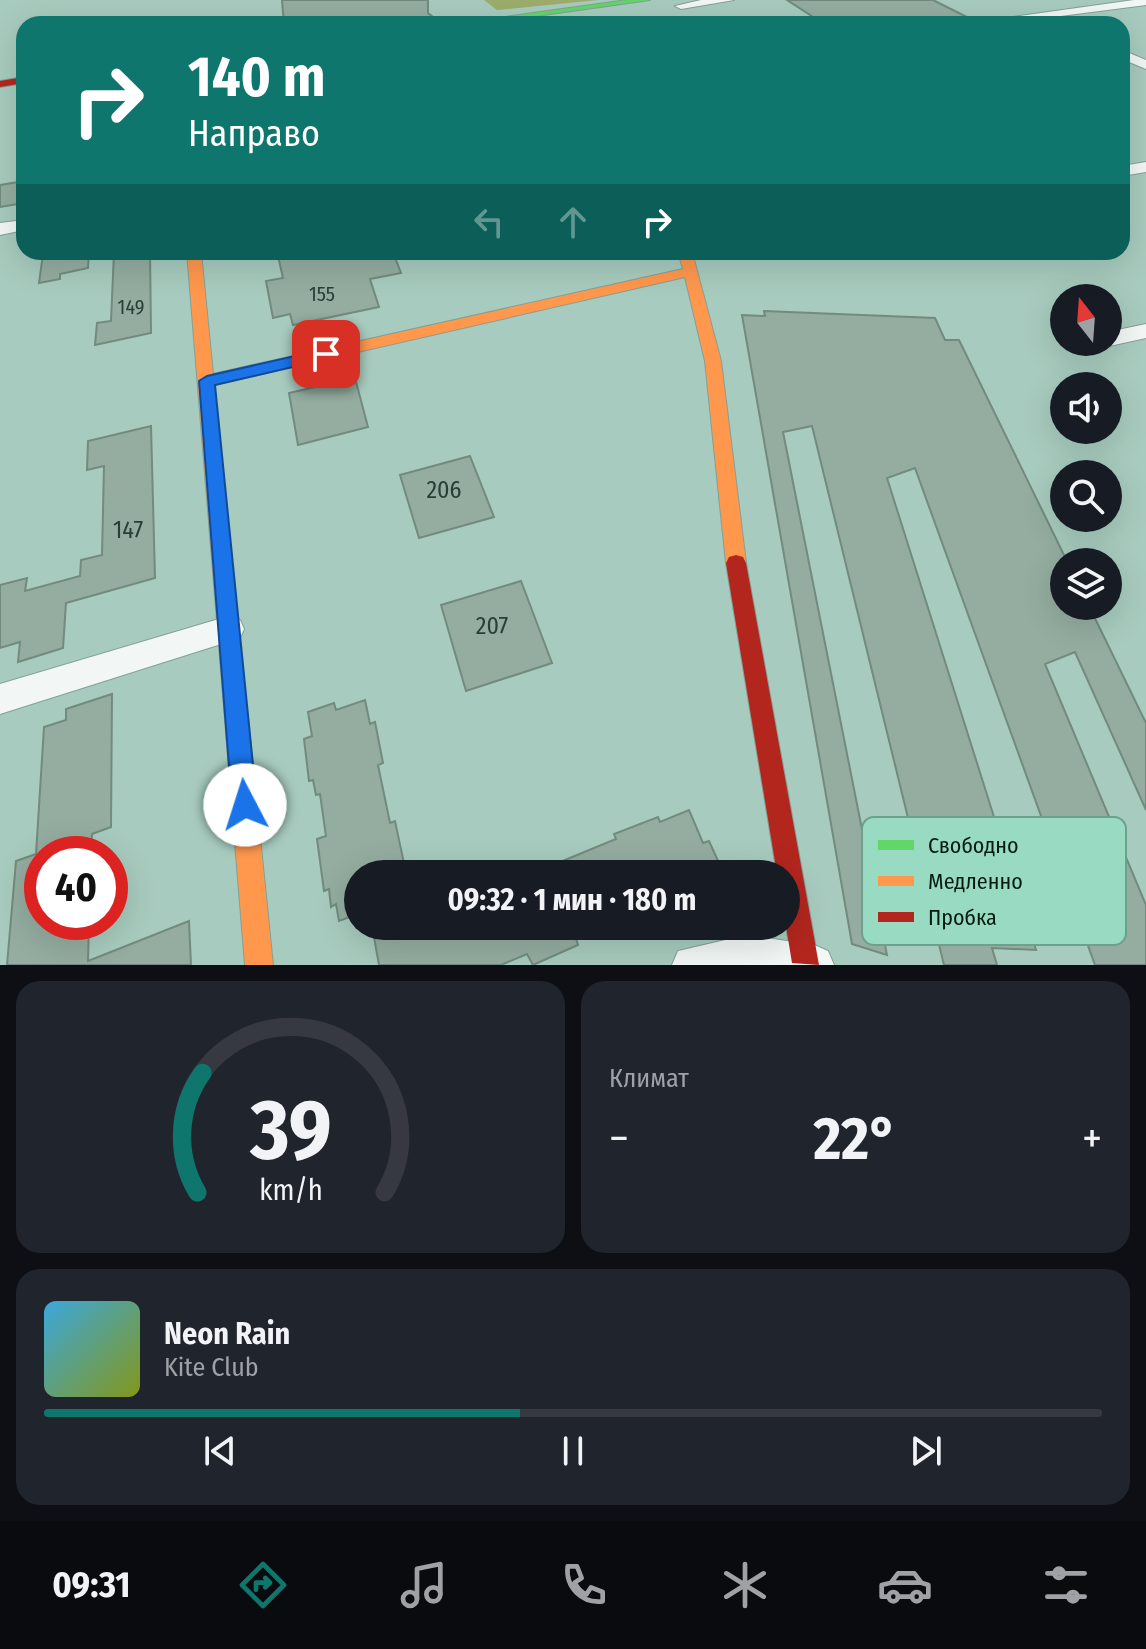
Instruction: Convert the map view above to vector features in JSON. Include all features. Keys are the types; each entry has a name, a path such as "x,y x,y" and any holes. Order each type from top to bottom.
{"street":[{"path":"535,16 646,0"},
{"path":"681,6 728,0"},
{"path":"1032,16 1146,2"},
{"path":"1021,5 1040,15"},
{"path":"195,260 259,965"},
{"path":"688,260 709,326 720,389 733,544 810,964 747,955 692,965"},
{"path":"207,381 692,271"},
{"path":"1122,336 1146,331"},
{"path":"0,699 229,629"}],"green space":[{"path":"484,0 598,0 497,10"}],"building":[{"path":"282,0 428,0 428,13 432,16 283,16"},
{"path":"787,0 933,0 965,16 812,16"},
{"path":"16,182 16,204 0,207 0,185"},
{"path":"42,260 88,260 88,268 60,274 60,279 39,283"},
{"path":"114,260 150,260 151,333 95,345 97,323 111,321"},
{"path":"279,260 396,260 401,273 370,279 379,307 293,325 290,314 273,318 266,281 283,278"},
{"path":"764,311 935,318 945,340 959,340 1050,526 1050,532 1061,548 1050,548 1050,620 1096,620 1146,723 1146,810 1075,652 1045,664 1109,817 1041,817 915,468 887,478 994,817 908,817 812,426 783,432 862,829 862,945 885,945 887,955 852,944 742,315 765,316"},
{"path":"355,378 368,427 298,445 289,393"},
{"path":"151,426 155,578 66,603 63,648 18,662 20,642 0,648 0,585 27,578 25,591 80,576 81,560 102,555 104,466 87,470 88,441"},
{"path":"470,456 494,517 419,538 400,475"},
{"path":"521,581 552,663 466,691 441,605"},
{"path":"112,694 111,827 92,836 37,836 44,727 66,720 66,709"},
{"path":"365,700 370,724 375,722 383,763 378,765 390,823 395,821 403,860 344,860 344,919 339,921 336,904 331,907 329,889 324,891 317,839 326,836 320,794 316,795 313,780 309,781 304,739 312,736 308,712 334,703 336,710"},
{"path":"689,810 703,843 709,841 718,860 565,860 616,839 614,834 658,817 660,822"},
{"path":"1126,857 1146,905 1146,965 1095,965 1088,945 1126,945"},
{"path":"24,858 24,940 89,940 88,961 189,921 191,965 7,965 16,861"},
{"path":"375,940 576,940 578,945 533,965 527,954 501,965 379,965"},
{"path":"939,945 1034,945 1036,950 992,948 997,965 944,965"}],"traffic: fast":[{"path":"521,16 646,0"}],"traffic: slow":[{"path":"195,260 259,965"},
{"path":"687,260 713,361 736,563"},
{"path":"207,381 692,271"}],"traffic: jam":[{"path":"0,84 16,81"},
{"path":"736,563 806,963"}],"route":[{"path":"245,805 207,381 326,354"}]}
